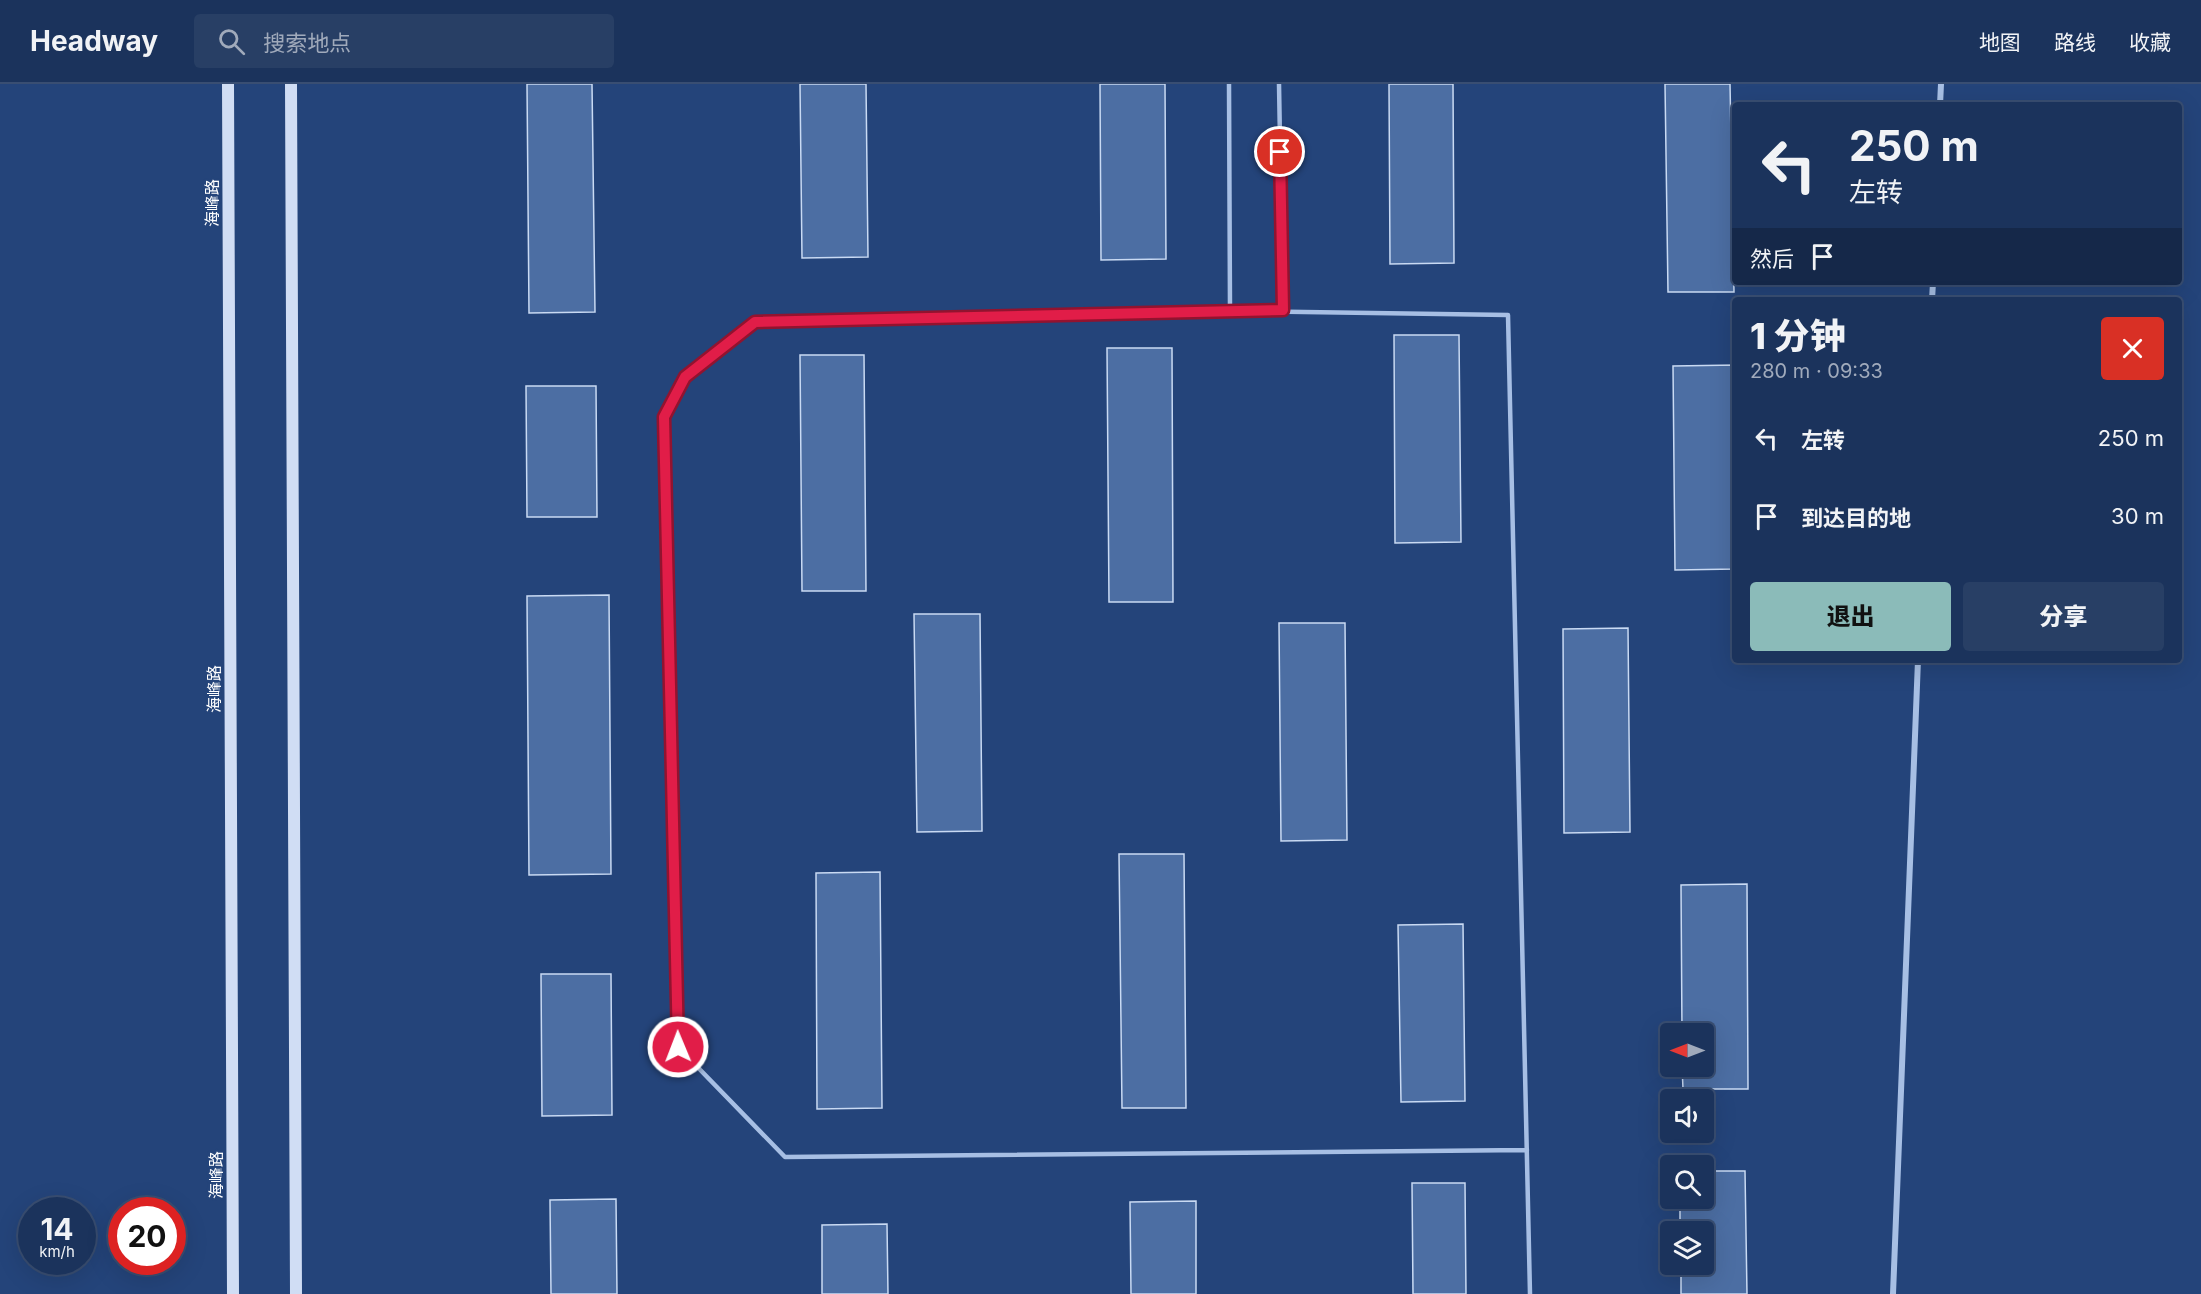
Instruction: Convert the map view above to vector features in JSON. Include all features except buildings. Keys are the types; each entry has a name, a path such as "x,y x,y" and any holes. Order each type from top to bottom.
{"main road":[{"name":"海峰路","path":"228,84 233,1294"},
{"path":"291,84 296,1294"}],"street":[{"path":"1940,102 1941,84"},
{"path":"1893,1294 1918,663"}],"lane":[{"path":"1229,84 1230,310"},
{"path":"1279,84 1283,310"},
{"path":"1527,1150 785,1157 678,1047 664,417 685,377 755,322 1230,310 1508,315 1527,1150 1530,1294"}],"route":[{"path":"678,1047 664,417 685,377 755,322 1283,310 1280,152"}]}
